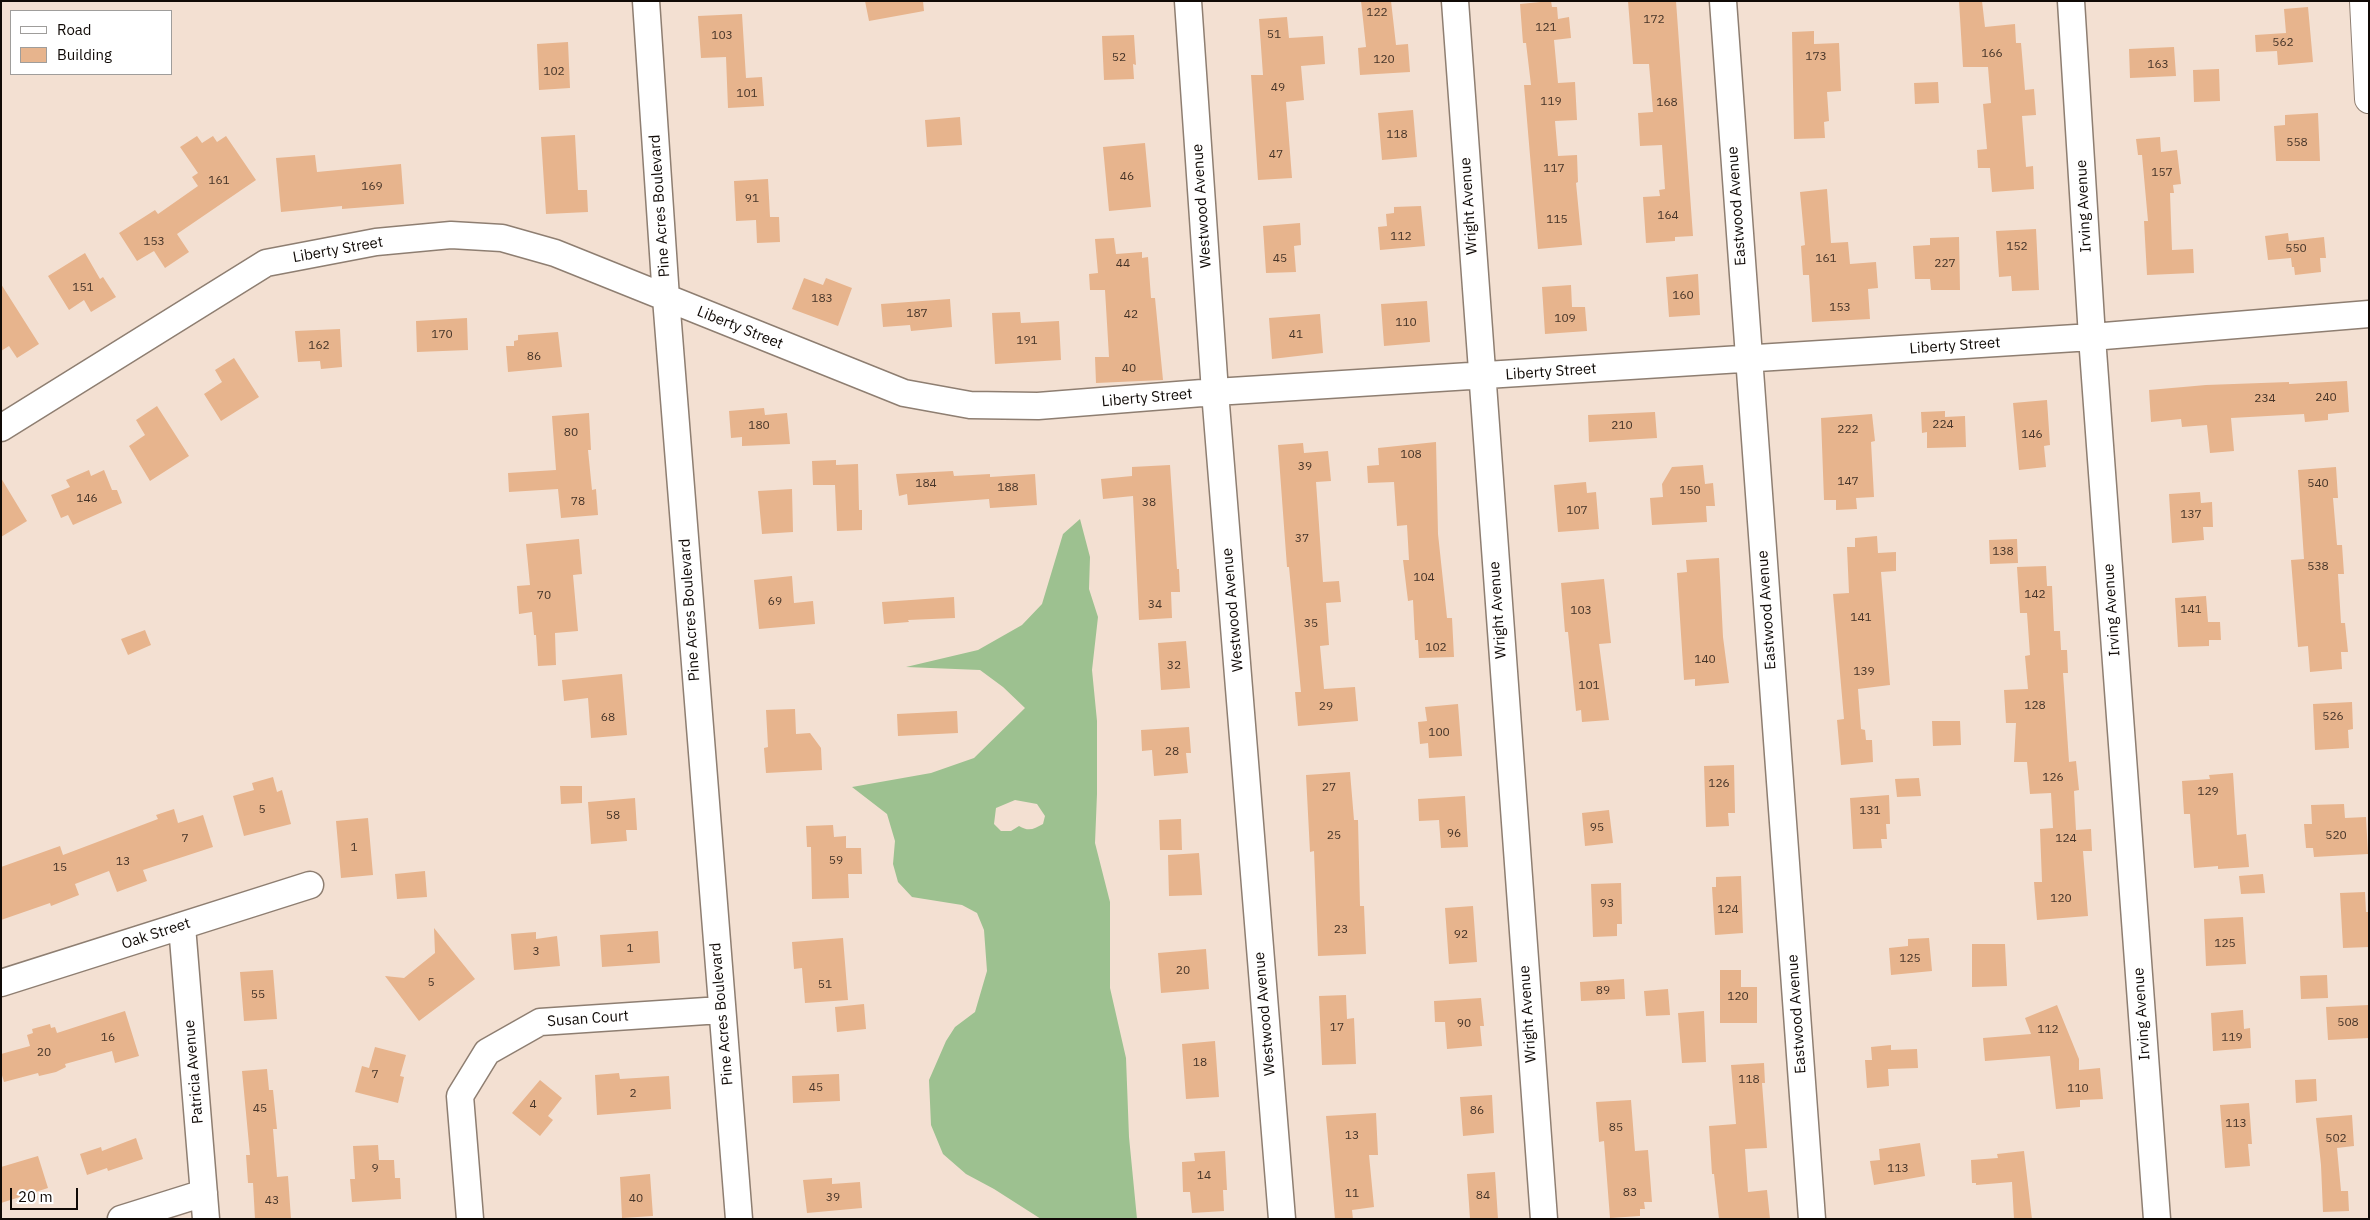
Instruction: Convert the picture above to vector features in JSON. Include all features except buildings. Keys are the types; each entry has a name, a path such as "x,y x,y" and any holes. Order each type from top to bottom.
{"street":[{"name":"Pine Acres Boulevard","path":"646,1 666,298 739,1219"},
{"name":"Westwood Avenue","path":"1188,1 1215,392 1282,1219"},
{"name":"Wright Avenue","path":"1455,1 1544,1219"},
{"name":"Eastwood Avenue","path":"1723,1 1812,1219"},
{"name":"Irving Avenue","path":"2071,1 2092,337 2157,1219"},
{"path":"2364,1 2369,99"},
{"name":"Liberty Street","path":"1,428 266,263 376,242 451,235 502,238 555,253 904,393 970,405 1038,406 1215,392 2092,337 2369,314"},
{"name":"Oak Street","path":"1,983 310,885"},
{"name":"Patricia Avenue","path":"182,926 206,1219"},
{"name":"Susan Court","path":"470,1219 460,1096 486,1052 540,1022 721,1010"},
{"path":"122,1219 204,1193"}],"green space":[{"path":"1080,519 1090,557 1089,589 1098,617 1092,670 1097,721 1095,843 1110,902 1110,988 1126,1058 1129,1137 1137,1219 1041,1219 994,1189 966,1174 943,1154 931,1125 929,1080 946,1041 955,1027 975,1012 987,971 984,930 977,913 962,905 912,897 898,882 893,864 895,841 887,814 852,787 931,773 974,758 1025,708 1003,687 980,670 906,667 978,650 1022,625 1042,604 1063,534","holes":["1015,800 1037,804 1045,816 1043,824 1037,827 1029,829 1019,826 1011,831 1001,831 994,824 996,808"]}]}
